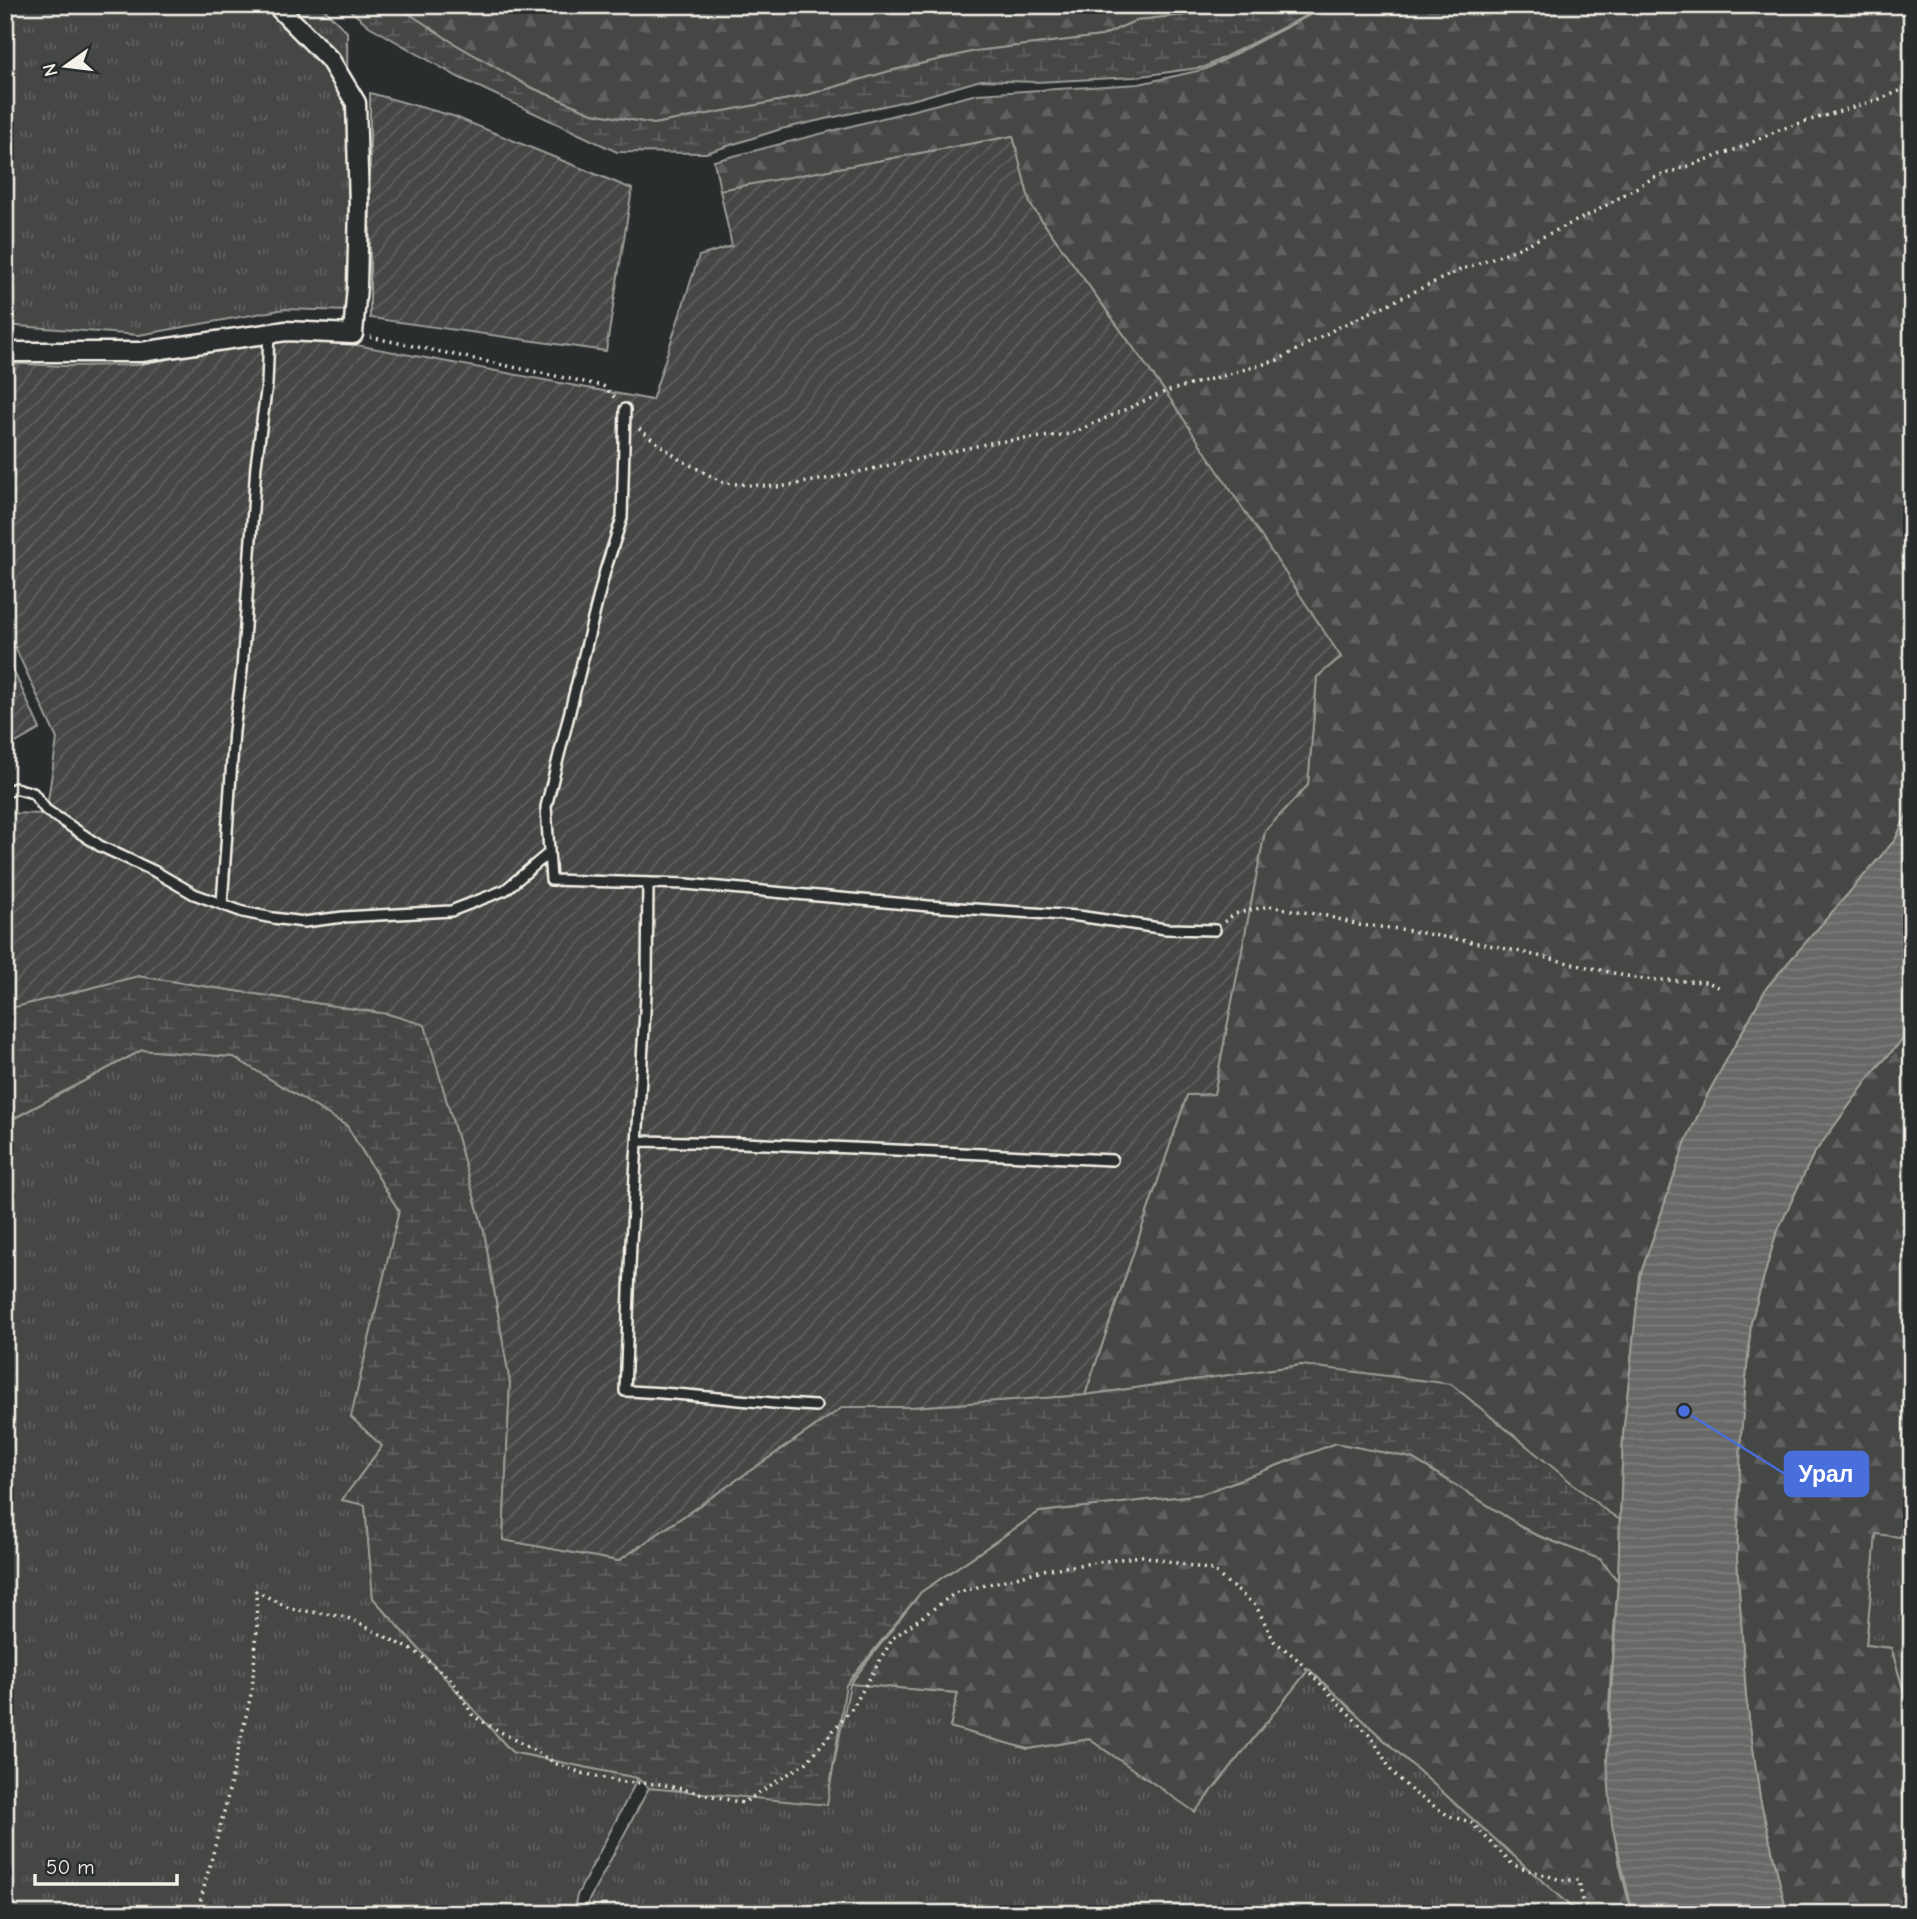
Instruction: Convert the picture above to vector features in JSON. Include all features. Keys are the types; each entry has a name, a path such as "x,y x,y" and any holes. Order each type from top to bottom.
{"street":[{"path":"5,352 141,352 286,331 353,334 359,205 356,103 330,60 276,5"}],"lane":[{"path":"222,904 234,731 242,670 256,464 267,384 269,333"},
{"path":"625,409 622,518 605,571 546,807 551,880 686,884 929,906 1078,916 1166,929 1215,930"},
{"path":"5,793 15,788 33,793 46,810 100,846 154,871 194,894 243,912 304,922 451,911 505,890 549,853"},
{"path":"648,883 647,978 625,1391 665,1392 756,1403 816,1406"},
{"path":"637,1141 833,1146 1112,1160"}],"path":[{"path":"353,334 603,386 641,431 679,459 724,483 779,487 995,442 1070,434 1165,392 1278,360 1335,328 1594,212 1651,178 1740,148 1781,128 1880,99 1912,86"},
{"path":"1215,930 1234,914 1269,906 1327,916 1359,925 1457,939 1640,979 1707,982 1719,987"},
{"path":"197,1914 252,1690 257,1628 256,1591 291,1609 346,1617 416,1652 452,1680 473,1716 557,1764 609,1779 660,1784 743,1803 807,1762 853,1707 893,1638 955,1593 1042,1570 1142,1556 1212,1570 1256,1606 1274,1642 1294,1656 1371,1738 1391,1772 1413,1792 1449,1816 1471,1822 1513,1865 1561,1880 1579,1880 1582,1900 1590,1914"}],"green space":[{"path":"5,5 320,5 347,32 349,311 285,309 139,335 5,325"},
{"path":"344,5 396,5 455,44 530,87 592,113 654,124 800,97 890,71 976,51 1102,36 1137,20 1185,15 1224,5 1327,5 1205,67 1134,77 1036,82 981,80 919,98 781,129 706,153 617,152 458,77 369,26"},
{"path":"396,5 1224,5 1185,15 1137,20 1102,36 976,51 890,71 800,97 654,124 592,113 530,87 455,44"},
{"path":"1329,5 1912,5 1912,804 1895,840 1767,987 1710,1090 1686,1141 1640,1276 1623,1436 1620,1520 1605,1510 1301,1365 1085,1395 1187,1095 1214,1094 1265,831 1308,785 1317,677 1173,403 1030,204 1013,136 720,190 714,161 977,94 1139,84 1206,69"},
{"path":"370,93 453,116 632,189 606,351 370,318"},
{"path":"1013,136 1030,204 1173,403 1341,657 1317,677 1308,785 1265,831 1214,1094 1187,1095 1085,1395 910,1407 843,1407 618,1561 503,1540 510,1383 484,1231 425,1025 388,1014 138,976 11,1008 5,813 46,814 57,739 5,625 5,363 63,366 137,365 275,339 340,342 652,400 699,256 732,246 720,190"},
{"path":"5,652 40,729 5,749"},
{"path":"138,976 388,1014 425,1024 484,1231 510,1383 503,1540 618,1561 843,1407 910,1407 1085,1395 1301,1365 1451,1384 1620,1520 1618,1581 1600,1559 1534,1534 1412,1458 1336,1443 1202,1494 1039,1512 921,1592 846,1685 827,1805 649,1788 637,1778 512,1752 373,1598 365,1505 342,1500 382,1446 351,1417 399,1211 347,1126 234,1057 142,1050 5,1123 5,1006 11,1008"},
{"path":"1912,1029 1912,1511 1900,1537 1876,1534 1866,1645 1891,1648 1912,1719 1912,1766 1901,1791 1912,1817 1912,1914 1787,1914 1760,1799 1746,1697 1737,1559 1741,1435 1751,1322 1776,1234 1813,1155 1875,1070"},
{"path":"142,1050 234,1057 347,1126 399,1211 351,1417 382,1446 342,1500 365,1504 373,1598 512,1752 638,1778 577,1895 573,1914 5,1914 5,1123"},
{"path":"1336,1443 1412,1458 1534,1534 1600,1559 1618,1581 1608,1748 1614,1831 1621,1872 1633,1914 1579,1914 1309,1669 1195,1812 1089,1739 1028,1749 950,1727 958,1693 850,1684 921,1592 1039,1512 1202,1494"},
{"path":"1912,1511 1912,1719 1891,1648 1866,1645 1876,1533 1900,1537"},
{"path":"1309,1669 1579,1914 586,1914 589,1900 649,1788 774,1795 826,1804 850,1684 958,1693 950,1727 1028,1749 1089,1739 1195,1811"},
{"path":"1912,1766 1912,1817 1901,1791"}],"shaded area":[{"path":"1912,804 1912,1029 1875,1070 1813,1155 1776,1234 1751,1322 1741,1435 1737,1559 1746,1697 1760,1799 1787,1914 1633,1914 1612,1825 1607,1760 1618,1581 1623,1436 1640,1276 1686,1141 1710,1090 1767,987 1895,840"}],"place":[{"name":"Урал","path":"1684,1411"}]}
